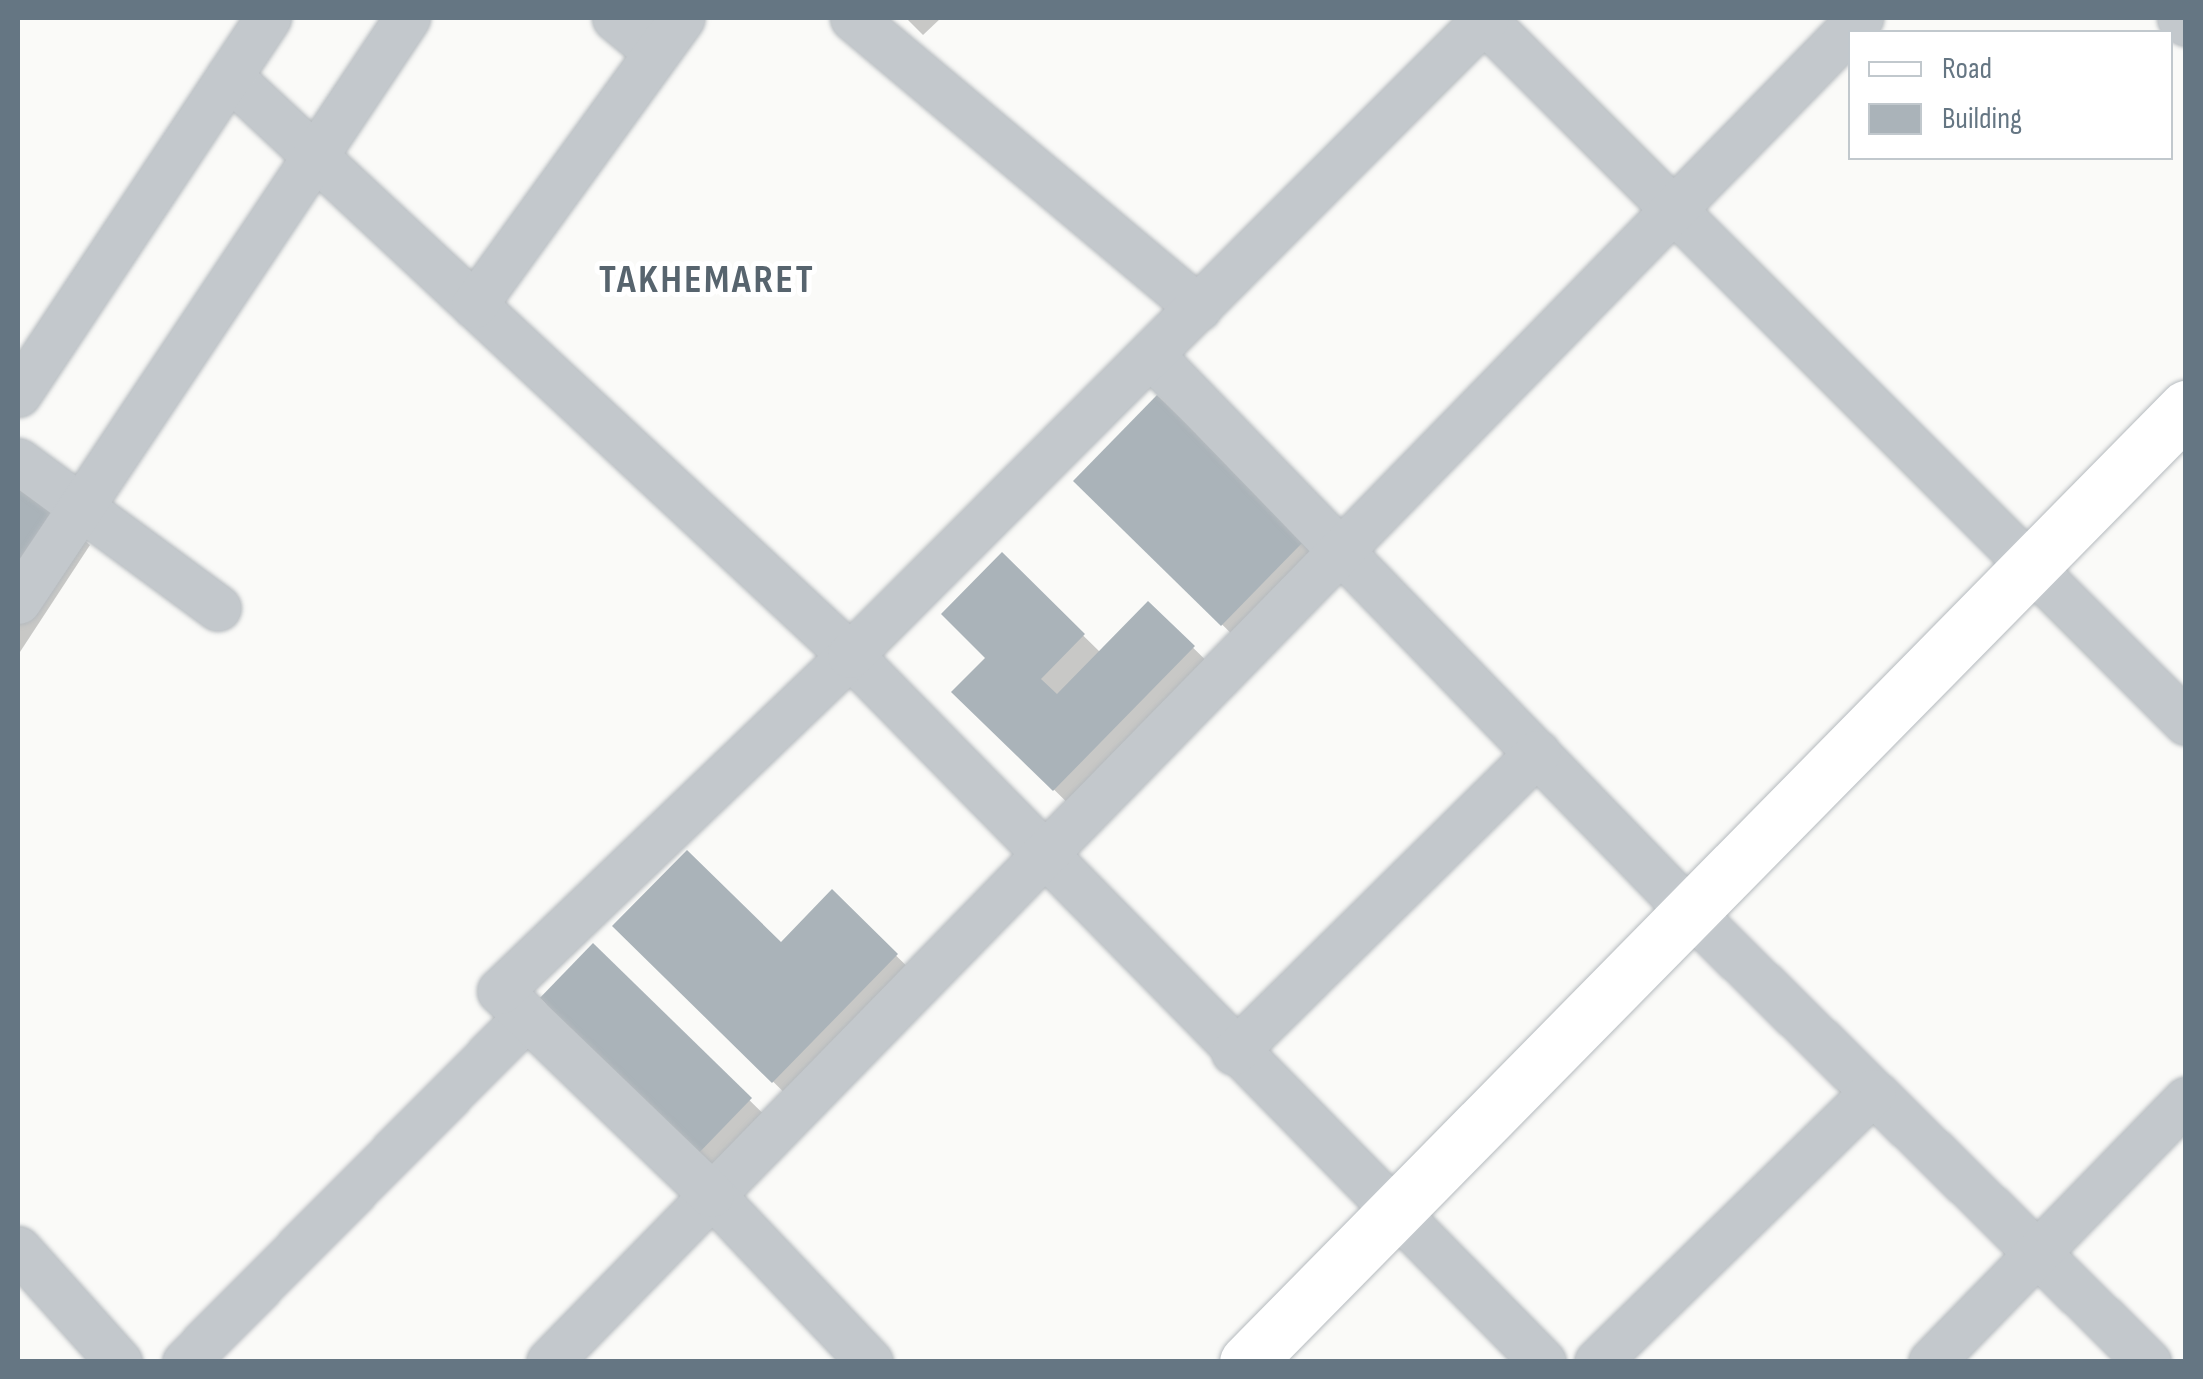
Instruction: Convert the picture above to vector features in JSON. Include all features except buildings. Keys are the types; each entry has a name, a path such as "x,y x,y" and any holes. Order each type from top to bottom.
{"main road":[{"path":"1248,1362 1693,915 2186,408"}],"street":[{"path":"18,394 268,18"},
{"path":"18,601 406,18"},
{"path":"474,305 668,34 616,18"},
{"path":"853,18 1198,308"},
{"path":"870,1362 710,1194 500,991 850,655 1484,18 2186,722"},
{"path":"2180,18 2186,23"},
{"path":"549,1362 1042,850 1848,30"},
{"path":"229,76 850,655 1234,1052 1543,1362"},
{"path":"1151,355 1693,915 2148,1362"},
{"path":"18,461 218,608"},
{"path":"1234,1052 1537,753"},
{"path":"192,1360 527,1016"},
{"path":"1597,1362 1873,1092"},
{"path":"1931,1362 2186,1100"},
{"path":"18,1249 119,1362"}],"district":[{"name":"TAKHEMARET","path":"707,280"}]}
